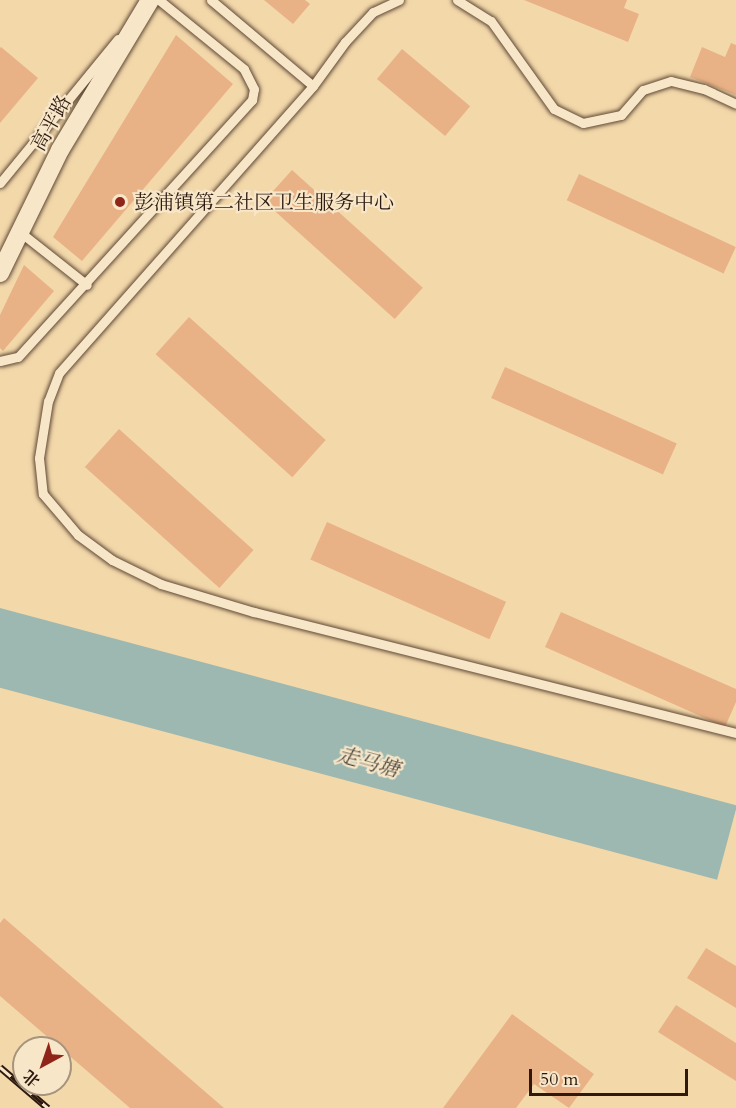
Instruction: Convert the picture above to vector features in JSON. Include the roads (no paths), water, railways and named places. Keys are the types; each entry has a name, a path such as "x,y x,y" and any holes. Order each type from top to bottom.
{"street":[{"name":"高平路","path":"0,273 60,150 150,0"}],"lane":[{"path":"0,183 150,0"},
{"path":"0,361 18,357 87,285 252,100 254,89 244,69 159,0"},
{"path":"211,0 313,86"},
{"path":"399,0 373,12 313,86 59,373 48,401 39,458 43,494 78,535 112,560 161,584 254,612 736,733"},
{"path":"457,0 491,21 554,109 583,123 621,115 643,90 671,81 704,89 736,104"},
{"path":"20,232 87,285"}],"water":[{"name":"走马塘","path":"0,608 736,805 717,880 0,688"}],"railway":[{"path":"0,1067 48,1108"}],"place":[{"name":"彭浦镇第二社区卫生服务中心","path":"120,202"}]}
